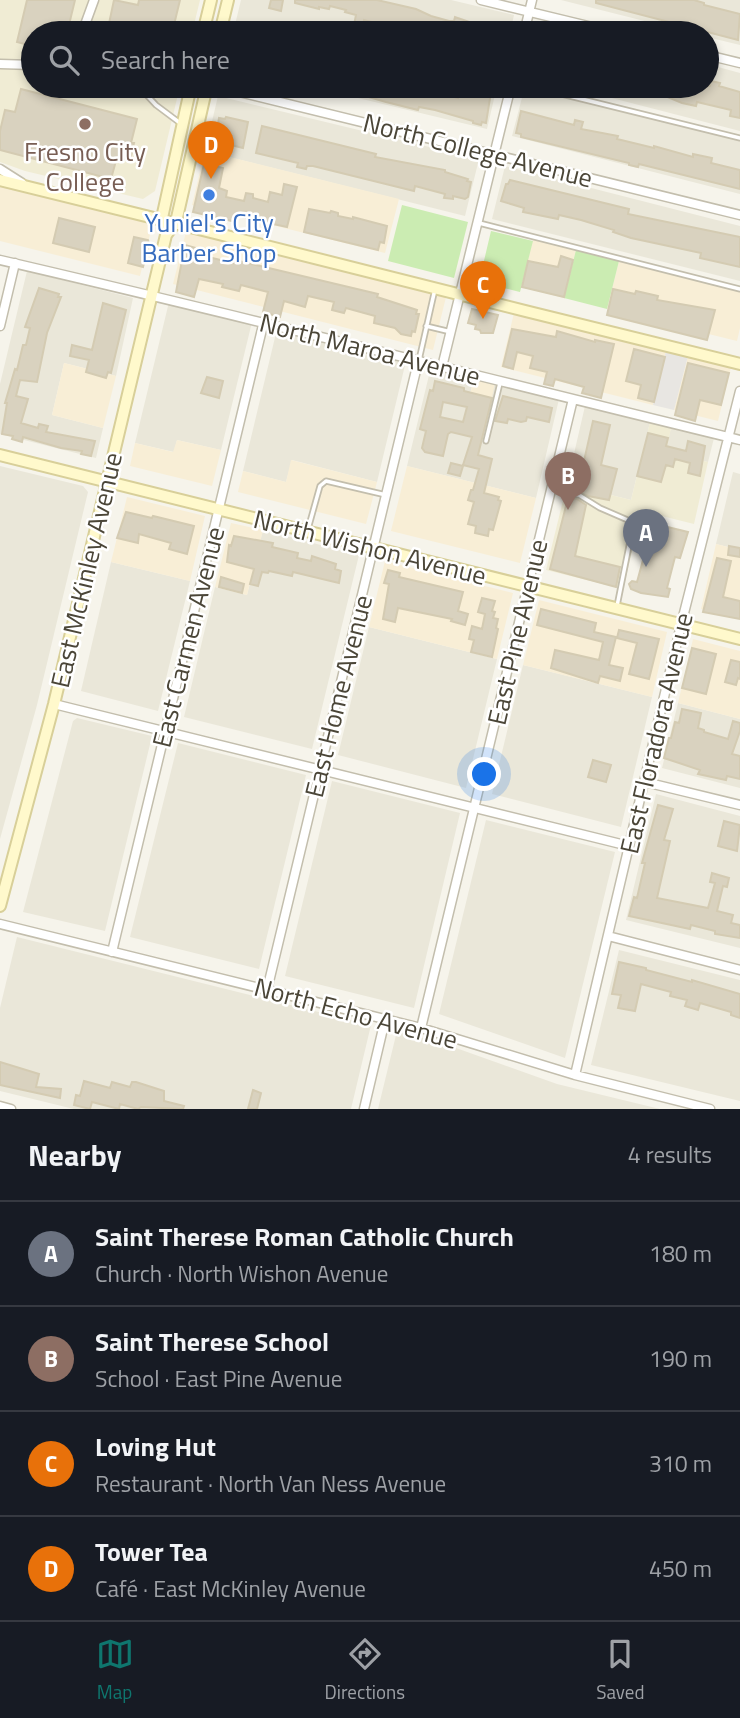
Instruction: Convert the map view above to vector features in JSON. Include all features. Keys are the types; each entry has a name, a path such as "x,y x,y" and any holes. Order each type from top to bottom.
{"main road":[{"path":"206,21 211,0"},
{"path":"223,21 228,0"},
{"path":"167,233 162,218 189,98"},
{"name":"East McKinley Avenue","path":"0,906 6,862 54,704 167,233 176,222 204,98"},
{"path":"0,180 162,218 461,296 740,364"},
{"name":"North Wishon Avenue","path":"0,455 740,639"}],"street":[{"path":"86,21 94,0"},
{"path":"481,0 567,21"},
{"path":"527,21 532,0"},
{"path":"719,58 740,63"},
{"path":"0,64 21,65"},
{"name":"North College Avenue","path":"264,98 740,215"},
{"path":"442,368 508,98"},
{"path":"0,169 31,188"},
{"name":"North Maroa Avenue","path":"0,260 264,321 418,362 740,440"},
{"path":"0,326 15,263"},
{"name":"East Carmen Avenue","path":"112,952 264,321"},
{"name":"East Home Avenue","path":"267,990 418,362"},
{"name":"East Floradora Avenue","path":"575,1075 681,625 740,391"},
{"name":"East Pine Avenue","path":"421,1028 573,399"},
{"path":"54,704 629,846"},
{"path":"645,782 740,806"},
{"name":"North Echo Avenue","path":"0,925 421,1028 575,1075 710,1109"},
{"path":"608,936 740,970"},
{"path":"364,1109 385,1020"},
{"path":"0,1106 10,1109"}],"lane":[{"path":"150,98 183,125"},
{"path":"578,98 740,138"},
{"path":"478,223 740,289"},
{"path":"418,362 435,289"},
{"path":"426,326 451,332"},
{"path":"486,441 501,381"},
{"path":"307,531 320,486 326,481 387,495"},
{"path":"551,490 579,495 630,521 632,531 616,608"}],"shaded area":[{"name":"Fresno City College","path":"0,0 200,0 195,21 21,21 21,98 177,98 155,191 143,199 25,171 0,162"},
{"path":"241,0 451,0 514,15 513,21 236,21"},
{"path":"561,0 740,0 740,45 719,40 719,21 644,21"},
{"path":"719,67 740,73 740,131 612,98 719,98"},
{"path":"218,98 226,98 479,159 465,216 205,151"},
{"path":"358,98 494,98 487,129"},
{"path":"522,98 584,98 740,138 740,194 512,136"},
{"path":"205,151 399,199 385,253 192,205"},
{"path":"505,166 740,226 740,281 492,219"},
{"path":"0,184 153,222 140,276 0,241"},
{"path":"186,232 446,297 433,350 173,284"},
{"path":"534,235 577,246 564,298 521,287"},
{"path":"620,257 740,287 740,328 737,341 607,309"},
{"path":"27,271 133,298 116,376 64,363 52,415 103,428 96,458 0,434 0,384"},
{"path":"169,302 252,322 221,450 177,440 174,452 135,443"},
{"path":"514,313 666,351 653,405 501,367"},
{"path":"277,329 406,361 377,482 292,460 286,482 243,471"},
{"path":"666,351 688,356 674,410 653,405"},
{"path":"688,356 731,367 718,421 674,410"},
{"path":"64,363 116,376 103,428 52,415"},
{"path":"431,367 474,378 465,414 495,383 559,399 536,498 407,466"},
{"path":"474,378 495,383 487,420 465,414"},
{"path":"585,406 650,422 631,500 567,484"},
{"path":"650,422 671,428 666,452 708,462 694,524 642,511 623,589 546,570 567,484 631,500"},
{"path":"671,428 714,438 708,462 665,452"},
{"path":"177,440 221,450 212,486 130,466 135,443 173,452"},
{"path":"291,460 377,482 366,524 238,492 243,471 286,482"},
{"path":"0,466 83,486 88,492 37,705 0,839"},
{"path":"407,466 536,498 520,563 391,531"},
{"path":"733,472 740,474 740,550 716,544"},
{"path":"127,497 205,516 190,581 111,562"},
{"path":"231,523 263,530 247,595 215,587"},
{"path":"263,530 359,555 312,749 184,717 215,587 247,595"},
{"path":"716,544 740,550 740,619 701,609"},
{"path":"385,561 513,593 497,659 369,627"},
{"path":"111,562 190,581 158,711 81,691"},
{"path":"539,600 667,632 652,697 523,665"},
{"path":"369,627 497,659 466,788 338,755"},
{"path":"693,639 740,651 740,719 678,703"},
{"path":"523,665 652,697 621,827 492,794"},
{"path":"678,703 740,719 740,788 662,768"},
{"path":"77,718 152,736 105,931 23,912 73,721"},
{"path":"178,743 306,775 259,969 130,937"},
{"path":"332,781 460,813 414,1008 285,976"},
{"path":"656,794 740,816 740,948 626,920"},
{"path":"486,820 615,852 565,1058 439,1014"},
{"path":"17,937 371,1025 351,1109 74,1109 0,1091 0,1008"},
{"path":"619,950 740,980 740,1101 591,1065"},
{"path":"397,1031 442,1043 557,1084 660,1109 378,1109"}],"green space":[{"path":"402,205 468,222 454,278 388,261"},
{"path":"491,231 533,241 520,292 479,282"},
{"path":"577,246 620,257 607,309 564,298"}],"building":[{"path":"27,0 75,0 70,21 22,21"},
{"path":"114,0 138,5 139,0 180,0 175,21 110,21"},
{"path":"271,0 283,0 281,11 269,8"},
{"path":"295,0 377,0 416,9 449,21 355,21 356,15 345,12 346,10 330,6 329,9 319,9 295,3"},
{"path":"596,0 694,0 740,14 738,40 719,35 719,21 665,21 596,3"},
{"path":"21,25 21,43 17,42"},
{"path":"719,86 740,92 740,118 730,116 731,110 697,102 696,106 670,98 719,98"},
{"path":"21,89 21,98 56,98 137,119 130,160 117,157 111,179 0,150 0,131 5,110 15,112"},
{"path":"372,98 490,98 486,123 482,122 481,125 435,110 419,107 418,110"},
{"path":"521,111 574,125 575,120 583,122 581,129 618,136 617,139 693,157 693,154 712,158 711,163 740,170 740,189 639,164 638,167 629,165 521,137 521,134 516,133"},
{"path":"219,118 248,122 243,148 215,141"},
{"path":"262,126 376,154 375,157 445,170 471,182 468,197 444,198 445,194 415,186 414,191 313,166 307,166 306,169 297,167 298,163 256,153"},
{"path":"204,164 223,168 219,188 227,191 226,197 244,201 246,193 268,202 270,192 282,195 284,184 297,187 287,227 237,216 236,222 193,212"},
{"path":"510,180 629,209 628,214 740,237 740,267 700,258 701,253 631,238 581,220 559,215 558,219 523,212 524,208 501,201 506,184"},
{"path":"309,209 331,211 338,213 338,216 387,226 384,243 380,242 378,250 304,232"},
{"path":"59,218 95,227 89,252 53,243"},
{"path":"134,237 148,240 149,243 143,267 128,263"},
{"path":"185,245 206,251 204,256 233,263 234,260 378,294 377,297 417,310 416,314 419,314 415,332 412,331 411,336 401,334 395,328 374,323 375,316 346,308 344,313 332,310 334,302 308,296 305,307 284,301 280,317 263,312 268,292 241,285 239,291 222,287 223,284 199,279 194,297 176,292"},
{"path":"561,256 573,260 564,297 522,287 528,261 558,267"},
{"path":"39,288 61,297 47,333 37,382 20,380 16,396 28,399 21,423 38,428 39,424 48,426 46,432 95,441 91,456 81,454 82,451 23,437 22,442 12,439 13,436 2,434 5,403 23,345 26,345 30,328 25,327"},
{"path":"613,289 635,294 636,291 658,296 657,300 715,310 707,340 607,315"},
{"path":"103,303 126,310 111,373 108,372 106,378 86,372 89,360 70,356 72,345 92,350"},
{"path":"472,309 498,315 493,333 481,333 475,329 476,325 468,323"},
{"path":"512,329 556,337 557,331 595,342 614,344 601,398 582,393 584,387 555,379 553,386 544,384 547,372 530,368 533,356 517,352 513,369 503,366"},
{"path":"634,349 665,357 654,402 638,398 641,385 626,381"},
{"path":"688,363 729,373 721,405 700,400 695,421 675,415"},
{"path":"207,377 223,381 219,398 201,393"},
{"path":"435,381 492,398 478,455 492,459 484,493 499,497 498,500 501,501 493,530 489,529 488,536 475,533 476,526 468,524 474,502 468,500 479,469 463,465 472,437 451,432 448,434 443,456 425,452 422,448 426,431 420,429 430,390 433,391","holes":["443,402 467,407 463,422 440,417"]},
{"path":"503,396 552,408 549,422 527,417 526,421 521,422 508,419 507,423 495,421"},
{"path":"593,421 610,425 601,465 617,469 609,500 571,489 577,460 584,461"},
{"path":"648,433 668,438 666,446 686,451 688,441 705,446 700,476 688,473 690,463 675,459 673,467 666,465 661,482 637,476"},
{"path":"451,463 463,466 460,476 448,473"},
{"path":"568,498 577,499 586,505 575,556 620,567 616,587 550,569"},
{"path":"126,512 194,526 187,554 169,549 171,543 139,534 138,543 117,538"},
{"path":"643,521 688,532 680,558 675,557 667,588 670,589 668,597 641,593 631,589 629,584 632,581 637,582 646,549 639,548"},
{"path":"234,536 273,543 272,547 298,553 297,558 311,561 312,556 336,564 335,569 341,571 339,583 293,572 292,576 269,571 262,572 258,586 250,584 254,569 227,562 229,545 231,546"},
{"path":"729,546 740,548 740,557 728,555"},
{"path":"717,558 731,561 723,597 740,601 740,619 703,612"},
{"path":"388,570 400,573 399,577 463,592 458,611 468,614 465,625 451,621 452,619 398,608 395,622 383,619 389,584 384,583"},
{"path":"221,577 244,584 242,593 219,587"},
{"path":"482,598 495,601 492,611 495,612 493,618 498,619 498,629 492,657 471,652 474,640 469,639 472,626 482,629 485,614 478,612"},
{"path":"541,609 596,623 594,632 616,637 609,665 623,668 620,681 600,676 598,683 551,668 555,650 599,660 603,642 537,625"},
{"path":"619,630 659,639 649,679 629,674 637,643 617,638"},
{"path":"692,648 716,654 706,694 682,688"},
{"path":"731,660 740,662 740,679 738,678 736,685 725,682"},
{"path":"682,709 701,713 698,728 704,732 728,739 733,721 740,723 732,754 740,756 740,779 727,776 726,780 698,774 700,770 664,758 669,738 675,722 679,723"},
{"path":"593,760 611,765 606,782 588,777"},
{"path":"658,805 673,809 664,840 670,841 657,898 708,908 715,883 710,882 712,873 729,878 727,887 723,886 717,911 733,915 731,923 740,925 740,938 715,934 715,931 691,925 690,929 629,916 634,897 637,898 645,863 642,863"},
{"path":"724,821 740,825 737,851 718,846"},
{"path":"619,962 740,994 740,1018 731,1015 731,1012 700,1003 698,1010 685,1006 687,1000 670,996 671,992 641,984 635,1011 618,1008 621,995 612,994"},
{"path":"0,1062 39,1074 36,1087 61,1089 60,1098 0,1085"},
{"path":"84,1081 110,1088 112,1082 130,1087 132,1082 136,1082 164,1091 164,1101 184,1106 183,1109 138,1109 120,1104 119,1109 92,1102 90,1109 74,1105"},
{"path":"253,1090 261,1093 257,1109 248,1109"}],"place":[{"name":"Fresno City College","path":"85,124"},
{"name":"Tower Tea","path":"211,179"},
{"name":"Yuniel's City Barber Shop","path":"209,195"},
{"name":"Loving Hut","path":"483,319"},
{"name":"Saint Therese School","path":"568,510"},
{"name":"Saint Therese Roman Catholic Church","path":"646,567"}]}
